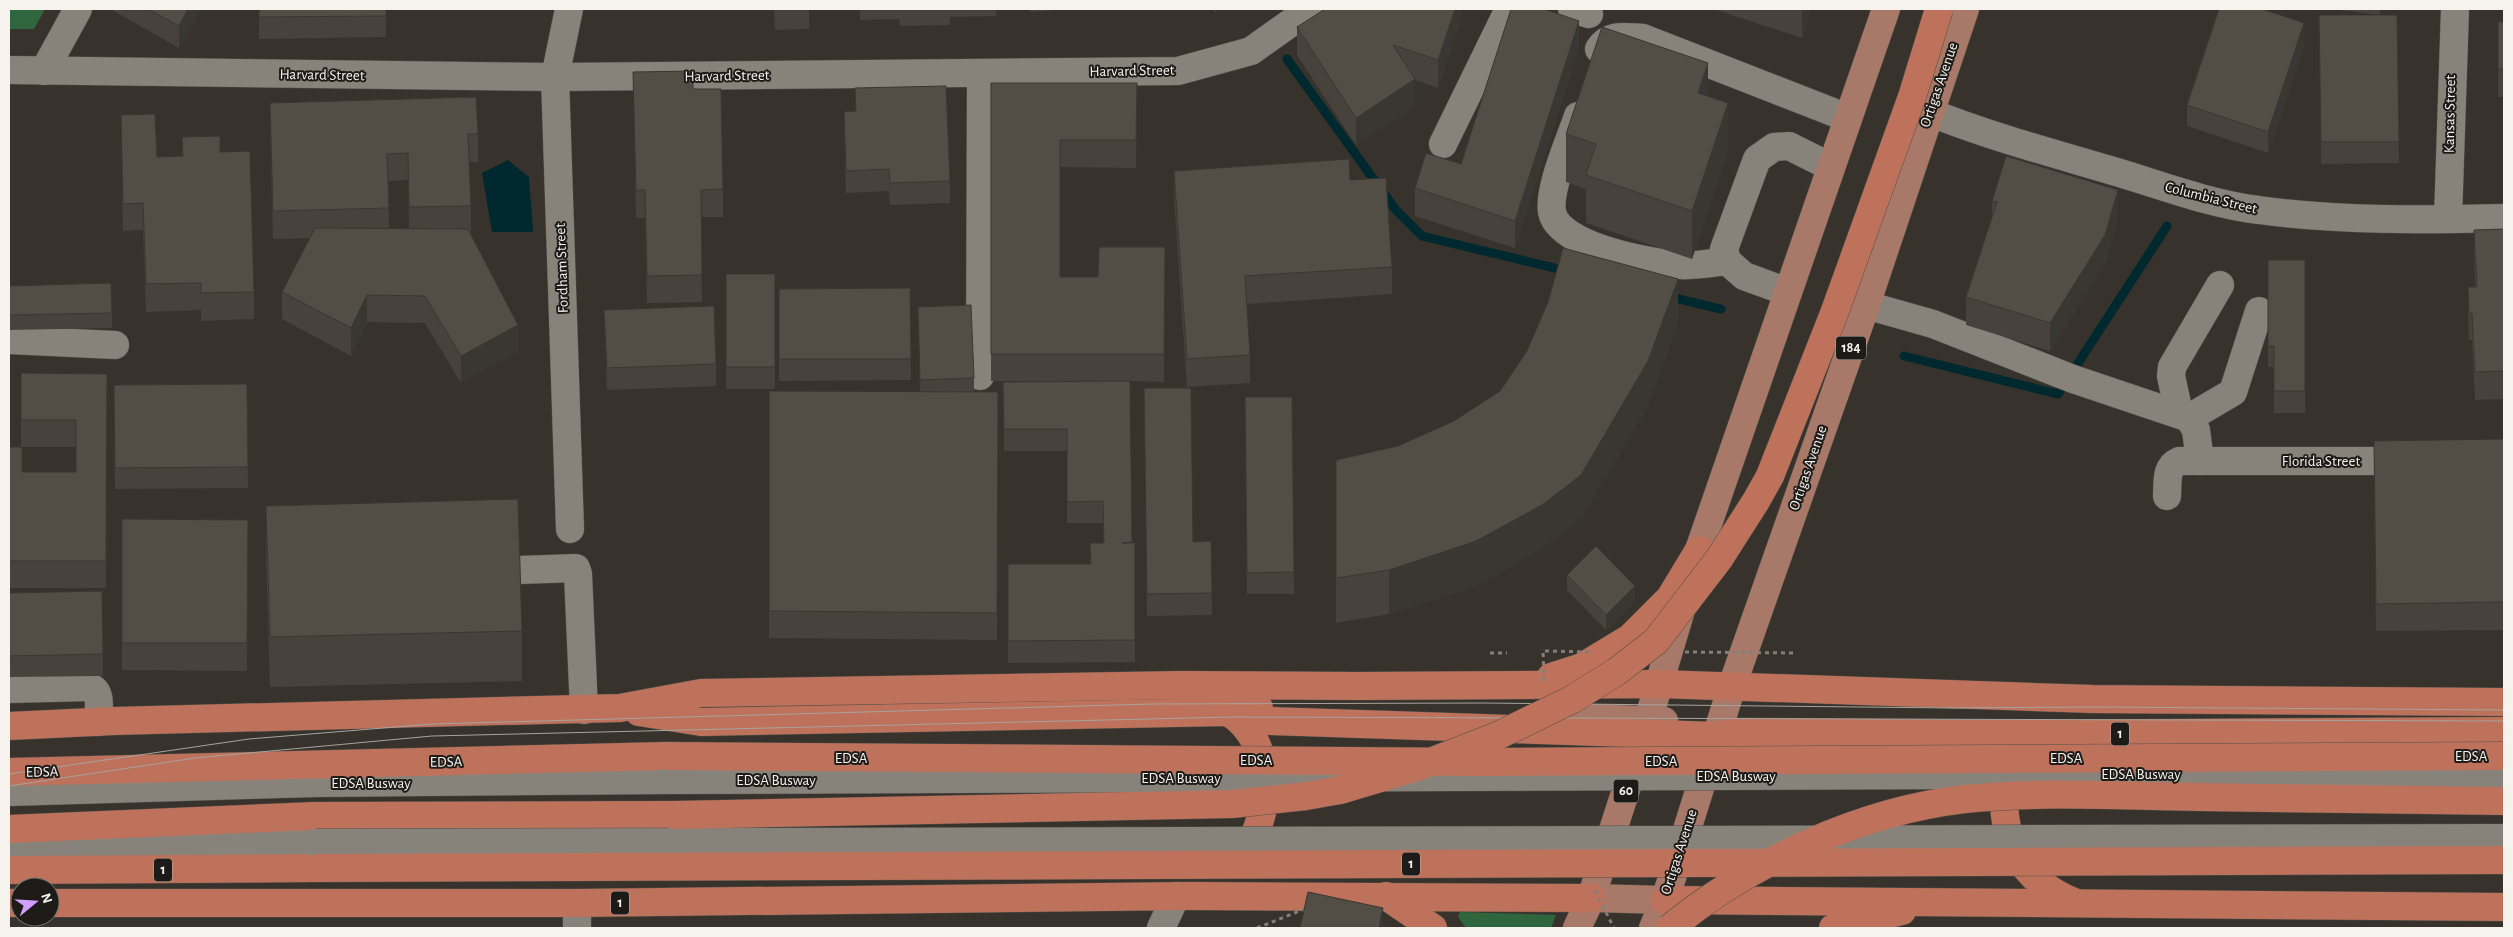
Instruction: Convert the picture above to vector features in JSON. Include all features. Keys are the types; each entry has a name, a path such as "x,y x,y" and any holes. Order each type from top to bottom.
{"highway":[{"path":"9,829 315,816 674,815 1232,804 1306,796 1383,779 1450,754 1555,708 1616,672 1656,641 1683,607 1735,534 1770,476 1835,311 1912,97 1939,9"},
{"path":"1529,684 1582,668 1630,638 1670,598 1699,550"},
{"name":"1","path":"9,726 98,722 584,710 620,708 701,693 1182,685 1660,684 2093,699 2504,702"},
{"name":"1","path":"1234,716 1241,707 1568,717"},
{"name":"1","path":"620,708 701,722 1234,716 1724,730 2027,734 2504,731"},
{"path":"1183,896 1219,880 1242,857 1252,843 1263,813 1265,780 1258,748 1234,716"},
{"path":"2027,734 2007,772 2003,796 2004,820 2011,843 2022,864 2038,882 2058,895 2080,904"},
{"name":"EDSA","path":"9,772 2504,756"},
{"path":"1670,928 1734,881 1769,862 1859,825 1944,802 1996,797 2077,796 2504,801"},
{"name":"1","path":"9,870 177,870 317,856 2504,860"},
{"path":"177,870 178,903"},
{"name":"1","path":"60,903 178,903 577,916 1183,896 1591,898"},
{"path":"1386,896 1434,928"},
{"name":"1","path":"1665,900 2504,907"},
{"path":"1833,928 1940,901"}],"main road":[{"path":"1660,684 1699,550 1886,9"},
{"name":"Ortigas Avenue","path":"1652,928 1665,900 1724,730 1732,686 1866,305 1965,9"},
{"name":"60","path":"1577,928 1591,898 1660,684"},
{"name":"1","path":"1568,717 1646,727"},
{"name":"1","path":"1591,898 1665,900"}],"street":[{"path":"44,71 78,9"},
{"name":"Fordham Street","path":"568,9 555,77 570,528"},
{"name":"Harvard Street","path":"9,70 555,77 1178,71 1251,51 1310,9"},
{"path":"1443,144 1509,9"},
{"name":"Kansas Street","path":"2448,219 2455,9"},
{"path":"1726,261 1701,265 1679,265 1614,253 1582,243 1562,226 1552,214 1551,198 1600,46 1621,36 1643,38 1848,118"},
{"path":"980,376 981,73"},
{"name":"Columbia Street","path":"1929,112 1956,123 2124,174 2257,210 2321,216 2448,219 2504,218"},
{"path":"1788,292 1744,276 1726,261 1724,249 1757,159 1774,147 1789,146 1831,167"},
{"path":"2200,461 2196,430 2184,416 2171,376 2172,367 2220,285"},
{"path":"1866,305 1933,324 2073,379 2184,416 2233,392 2259,311"},
{"path":"10,340 115,345"},
{"name":"Florida Street","path":"2167,496 2169,469 2171,464 2179,461 2436,461"},
{"path":"519,570 576,568 578,574 584,710"},
{"path":"9,689 90,687 96,689 98,694 98,722"},
{"path":"47,688 49,724"},
{"name":"EDSA Busway","path":"9,792 317,783 668,768 2504,772"},
{"path":"9,852 317,856 2504,838"},
{"path":"1161,928 1183,896"}],"green space":[{"path":"9,9 45,9 34,29 9,29"},
{"path":"1460,912 1556,915 1551,928 1466,928 1458,917"}],"water":[{"path":"508,160 529,177 533,232 492,232 482,173"}],"building":[{"path":"148,9 188,9 179,26"},
{"path":"259,9 386,9 386,16 259,17"},
{"path":"1325,9 1455,9 1438,60 1393,45 1415,79 1356,118 1297,27"},
{"path":"1511,9 1544,9 1579,21 1515,221 1415,188 1426,153 1461,164"},
{"path":"2219,9 2262,9 2304,23 2268,132 2187,105"},
{"path":"2319,15 2397,15 2399,142 2321,142"},
{"path":"2498,22 2504,22 2504,69 2498,69"},
{"path":"1602,27 1708,63 1698,93 1728,103 1692,211 1586,175 1596,144 1566,134"},
{"path":"693,71 693,89 721,89 723,189 701,190 702,275 647,276 645,190 636,190 633,72"},
{"path":"991,83 1137,83 1136,140 1060,140 1060,277 1098,277 1099,247 1165,247 1164,354 991,354"},
{"path":"946,86 950,181 890,183 889,169 846,171 844,112 856,111 855,88"},
{"path":"476,97 478,134 468,134 471,206 409,207 408,153 387,154 389,208 273,211 270,103"},
{"path":"155,114 157,157 183,156 182,137 220,136 220,152 250,151 254,292 201,293 201,283 146,284 143,203 123,204 121,115"},
{"path":"2006,156 2118,190 2105,235 2050,323 1966,297 1997,202 1992,201"},
{"path":"1349,159 1350,180 1386,178 1392,267 1245,276 1250,355 1187,359 1174,171"},
{"path":"315,228 468,229 518,325 461,356 425,296 367,295 351,328 282,292"},
{"path":"2504,229 2504,371 2475,372 2472,313 2469,313 2468,287 2477,287 2474,230"},
{"path":"1563,248 1678,279 1648,361 1581,475 1542,505 1476,541 1389,570 1336,578 1336,460 1398,446 1454,421 1500,391 1527,351 1548,302"},
{"path":"2268,260 2305,260 2305,391 2274,391 2274,346 2268,346"},
{"path":"726,274 775,274 775,367 726,367"},
{"path":"111,283 112,313 9,315 9,286"},
{"path":"910,288 911,359 779,359 779,289"},
{"path":"971,305 974,378 920,380 918,307"},
{"path":"714,306 716,364 607,368 604,310"},
{"path":"21,373 107,374 106,561 9,561 9,447 22,447 22,472 76,472 76,420 21,420"},
{"path":"1130,381 1132,542 1122,543 1135,543 1135,640 1008,641 1008,564 1091,564 1090,543 1104,543 1103,501 1067,502 1067,429 1004,429 1003,382"},
{"path":"247,384 248,467 115,468 114,385"},
{"path":"1144,388 1191,388 1193,542 1211,541 1212,593 1147,594"},
{"path":"769,391 998,392 997,613 769,611"},
{"path":"1245,397 1292,397 1294,572 1247,573"},
{"path":"2504,439 2504,602 2376,604 2374,441"},
{"path":"518,499 522,631 270,637 266,506"},
{"path":"122,519 248,520 247,643 122,643"},
{"path":"1596,546 1635,586 1606,615 1567,575"},
{"path":"102,591 103,654 9,656 9,593"},
{"path":"1308,892 1383,908 1379,928 1300,928"}],"waterway":[{"path":"1287,59 1395,209 1422,236 1567,271"},
{"path":"1904,356 2058,394 2167,226"},
{"path":"1667,296 1721,309"}],"tram line":[{"path":"9,774 249,739 432,724 1152,704 1484,703 1953,708 2097,707 2504,710"},
{"path":"9,786 195,758 432,736 1233,717 2504,721"}]}
